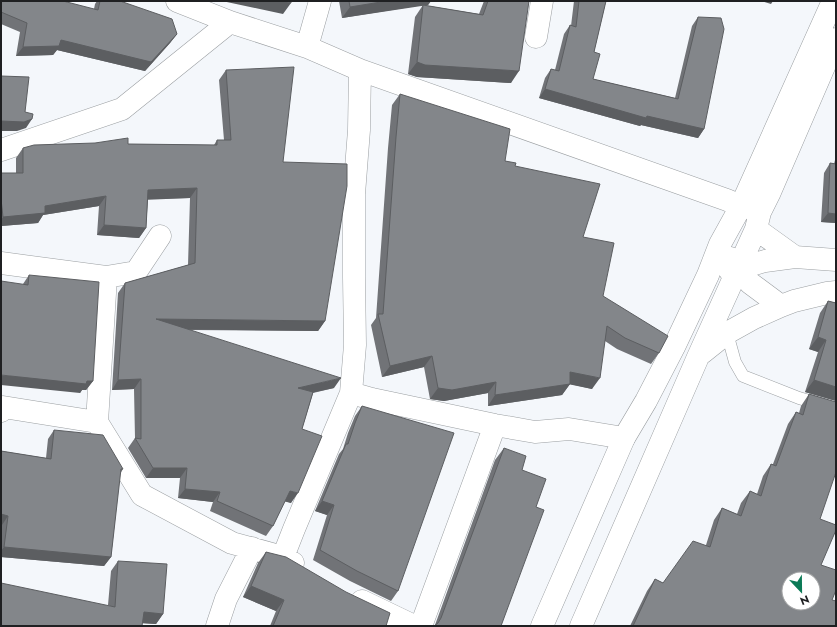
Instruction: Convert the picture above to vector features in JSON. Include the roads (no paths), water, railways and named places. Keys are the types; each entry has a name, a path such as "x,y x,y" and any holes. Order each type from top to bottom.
{"street":[{"path":"177,1 230,22 307,47 360,70 719,197 752,216 795,257"},
{"path":"307,47 320,1"},
{"path":"536,37 542,1"},
{"path":"581,626 738,269 752,216 833,1"},
{"path":"1,150 122,109 230,22"},
{"path":"542,626 624,438 646,401 674,347 708,275 720,244 752,216 770,192 836,39"},
{"path":"283,557 351,394 354,345 354,194 359,130 360,70"},
{"path":"1,263 106,277 136,272 160,236"},
{"path":"720,244 750,283 781,306"},
{"path":"708,275 738,269 765,261 795,257 836,260"},
{"path":"106,277 97,422 142,496 232,543 283,557 310,573"},
{"path":"698,357 726,333 754,318 781,306 826,293 836,292"},
{"path":"351,394 495,425 535,432 569,429 624,438"},
{"path":"2,408 97,422"},
{"path":"421,626 495,425"},
{"path":"217,626 226,599 252,548"},
{"path":"344,592 414,626"}],"lane":[{"path":"726,333 735,362 744,376 799,398 836,409"}]}
